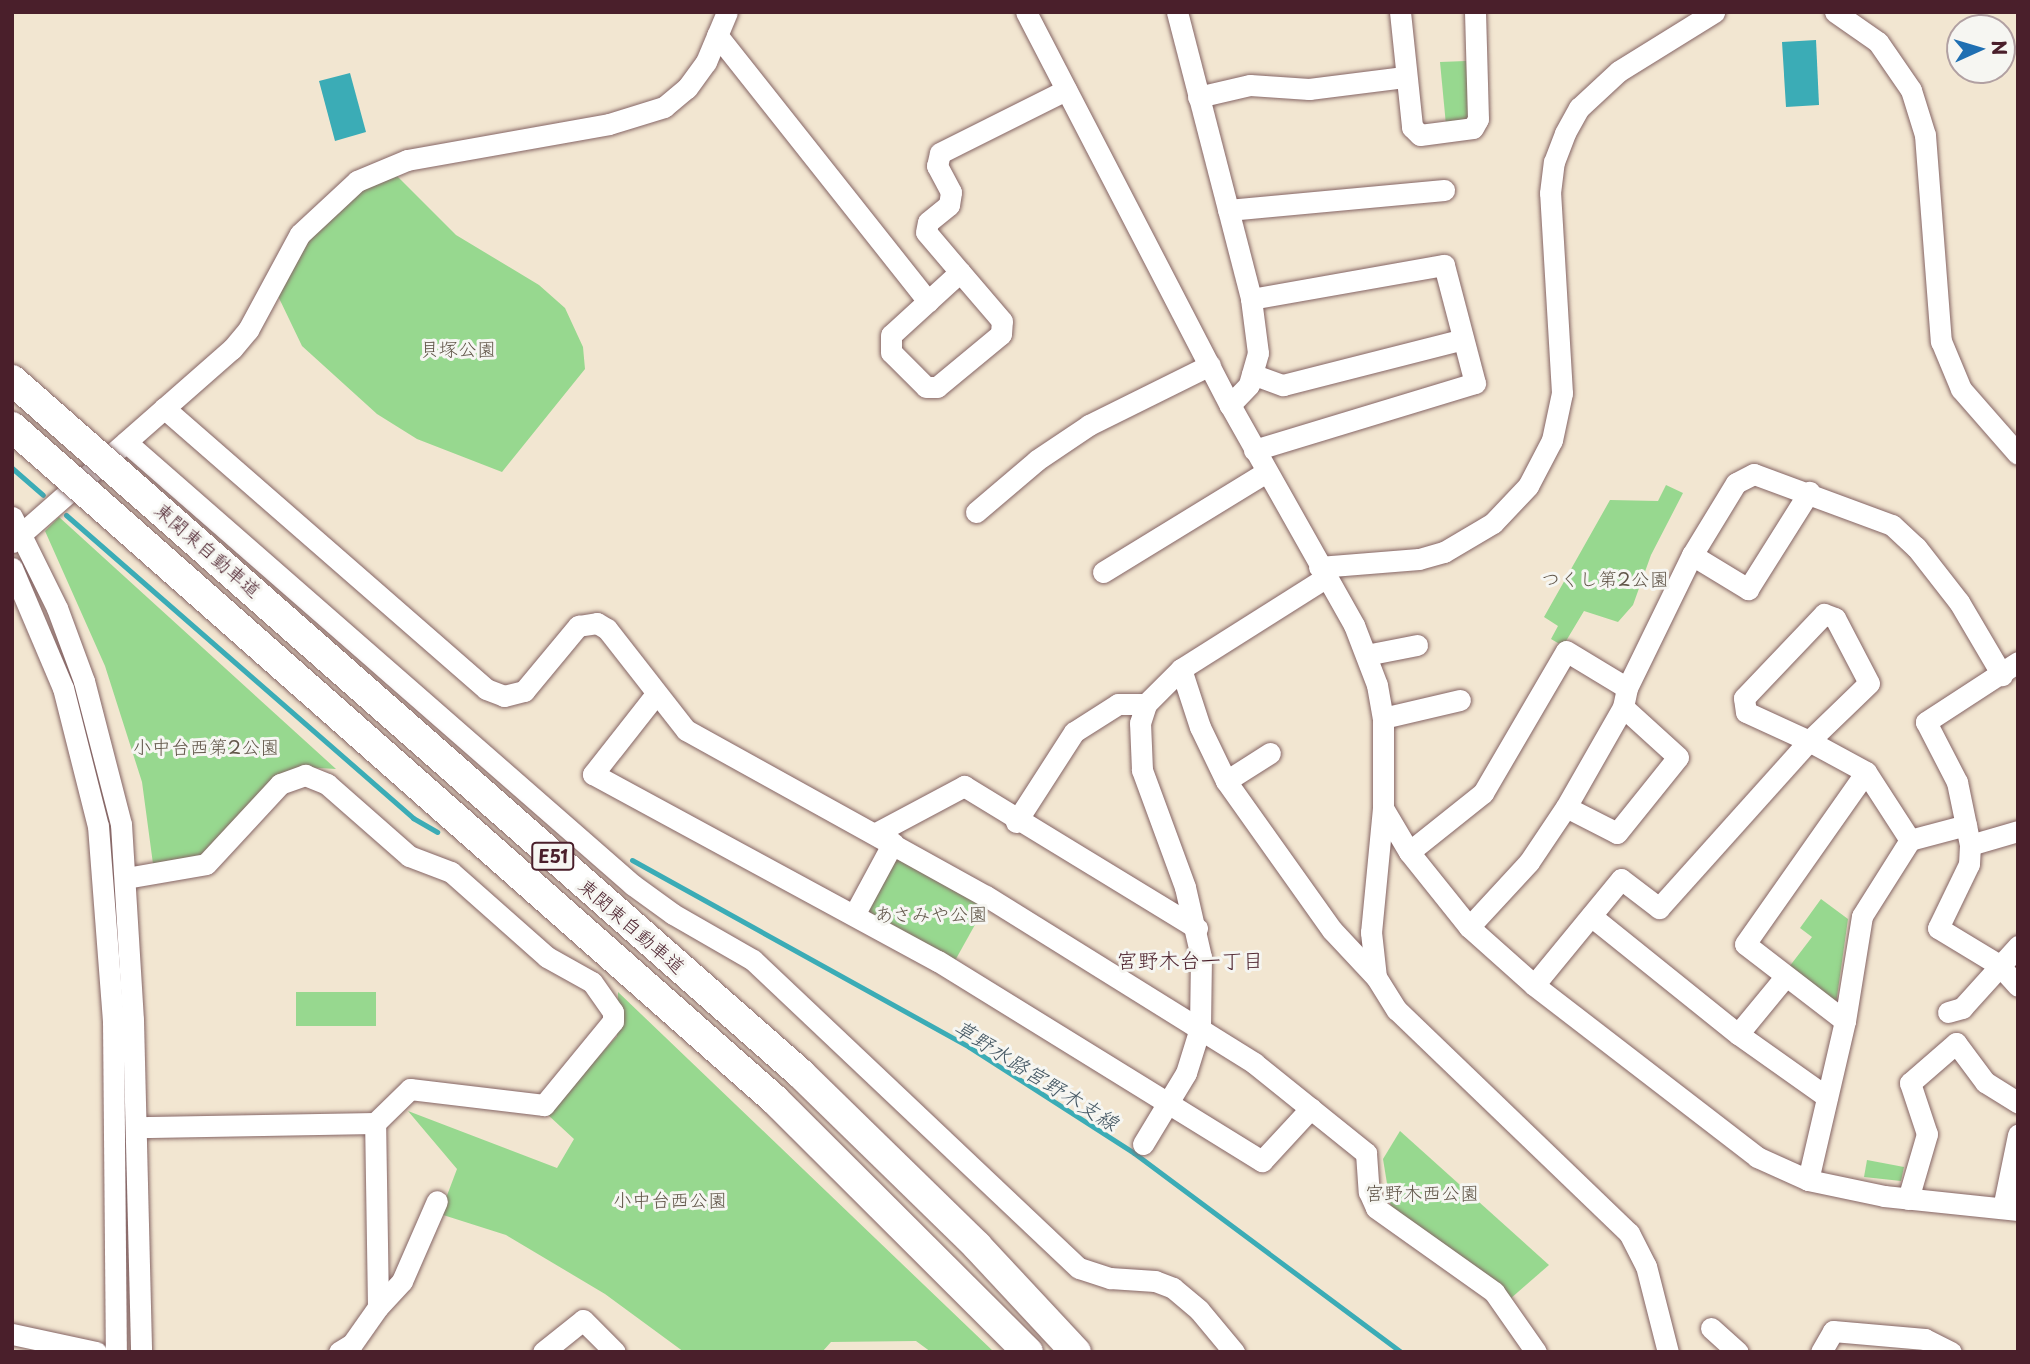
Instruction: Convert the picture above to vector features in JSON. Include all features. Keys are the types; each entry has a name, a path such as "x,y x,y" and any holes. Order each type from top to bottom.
{"highway":[{"name":"東関東自動車道","path":"12,380 801,1074 977,1246 1076,1352"},
{"name":"東関東自動車道","path":"12,427 775,1100 1028,1352"}],"street":[{"path":"141,1352 136,1127 126,878 121,824 105,749 57,608 15,531 126,442 232,349 248,330 300,234 332,200 358,181 407,160 609,124 664,107 687,88 706,62 727,12"},
{"path":"1027,12 1230,405 1322,573 1354,625 1366,655 1382,718 1383,808 1371,932 1376,977"},
{"path":"1177,12 1251,299 1258,354 1249,385 1230,405"},
{"path":"1400,12 1404,77 1412,127 1420,135 1473,128 1478,120 1475,12"},
{"path":"1143,1144 1186,1073 1200,1028 1201,957 1197,928 1142,770 1140,723 1146,704 1181,669 1322,573 1419,559 1444,552 1493,523 1528,486 1552,440 1562,393 1550,193 1554,162 1565,133 1579,108 1604,83 1714,12"},
{"path":"1835,12 1865,31 1892,58 1920,111 1941,341 1953,374 1973,406 2018,454"},
{"path":"717,35 928,301"},
{"path":"1198,97 1250,85 1310,89 1404,77"},
{"path":"960,272 891,335 891,352 926,387 937,387 1001,334 1002,321 926,232 928,222 949,205 951,192 937,166 940,153 1066,90"},
{"path":"1228,210 1444,190"},
{"path":"1251,299 1444,265 1475,383 1254,450"},
{"path":"1252,374 1283,384 1463,339"},
{"path":"976,512 1037,460 1089,425 1210,365"},
{"path":"164,408 486,689 504,696 524,691 571,633 588,623 607,629 686,730 885,838 1200,1028 1311,1108 1366,1153 1368,1192 1376,1208 1494,1292 1536,1352"},
{"path":"126,442 633,885 673,914 753,960 1079,1268 1110,1278 1155,1281 1173,1289 1199,1310 1234,1352"},
{"path":"1103,572 1266,472"},
{"path":"1469,927 1529,862 1566,807 1625,697 1692,555 1736,483 1754,474 1809,492 1892,525 1916,547 2010,669 1926,722 1957,782 1968,835 1969,864 1938,928 1999,965 2018,986"},
{"path":"1692,555 1748,589 1809,492"},
{"path":"12,568 63,688 98,826 113,1021 116,1352"},
{"path":"1534,985 1621,879 1659,908 1809,741 1869,683 1835,618 1824,614 1744,698 1746,712 1809,741 1866,772 1910,840"},
{"path":"1366,655 1417,645"},
{"path":"1409,852 1483,793 1566,651 1625,697 1678,757 1617,833 1566,807"},
{"path":"1181,669 1200,727 1226,782 1332,930 1376,977 1397,1010 1629,1233 1646,1266 1668,1352"},
{"path":"656,694 593,774 938,961 1168,1106 1262,1161 1311,1108"},
{"path":"1382,718 1460,699"},
{"path":"1016,822 1074,732 1118,704 1146,704"},
{"path":"1226,782 1270,753"},
{"path":"1845,1021 1745,944 1866,772"},
{"path":"126,878 206,864 280,784 305,775 327,784 409,856 451,872 547,957 592,982 608,999 612,1021 544,1105 411,1089 374,1123 136,1127"},
{"path":"854,915 885,838 964,786 1016,822 1197,928"},
{"path":"1383,808 1409,852 1469,927 1534,985 1733,1141 1808,1180 1909,1199 2010,1209 2018,1135"},
{"path":"1910,840 2018,831"},
{"path":"1808,1180 1845,1021 1862,916 1910,840"},
{"path":"1591,916 1738,1034 1827,1097"},
{"path":"1948,1012 1962,1008 2018,946"},
{"path":"1738,1034 1785,977"},
{"path":"1909,1199 1927,1134 1910,1083 1956,1043 1986,1082 2018,1103"},
{"path":"374,1123 378,1307"},
{"path":"339,1352 352,1344 378,1307 402,1281 437,1201"},
{"path":"543,1352 583,1320 615,1352"},
{"path":"1711,1328 1738,1352"},
{"path":"1821,1352 1833,1331 1925,1339 1951,1352"},
{"path":"12,1334 96,1352"}],"green space":[{"path":"1466,61 1471,117 1446,125 1440,62"},
{"name":"貝塚公園","path":"395,174 456,235 539,285 565,308 583,347 585,369 502,472 417,439 377,414 302,346 278,296 311,237 361,188"},
{"name":"つくし第2公園","path":"1666,485 1683,493 1651,555 1633,605 1618,622 1584,611 1563,646 1551,639 1558,626 1544,617 1610,500 1658,501"},
{"name":"小中台西第2公園","path":"59,517 336,769 301,767 200,858 153,864 142,782 105,666 45,531"},
{"name":"あさみや公園","path":"892,852 986,905 952,966 858,913"},
{"path":"1821,899 1848,919 1836,1004 1786,971 1812,937 1800,928"},
{"path":"296,992 376,992 376,1026 296,1026"},
{"name":"小中台西公園","path":"618,992 994,1352 931,1352 916,1341 831,1342 822,1352 684,1352 605,1294 506,1235 440,1214 457,1169 408,1111 557,1168 574,1139 547,1114 617,1036"},
{"name":"宮野木西公園","path":"1400,1131 1549,1265 1510,1299 1391,1208 1383,1159"},
{"path":"1867,1160 1904,1167 1901,1181 1864,1177"}],"water":[{"path":"1816,40 1819,105 1786,107 1782,42"},
{"path":"350,73 366,132 335,141 319,81"}],"waterway":[{"name":"草野水路宮野木支線","path":"12,468 43,495"},
{"path":"66,515 413,818 437,832"},
{"name":"草野水路宮野木支線","path":"632,860 969,1047 1134,1153 1401,1352"}],"district":[{"name":"宮野木台一丁目","path":"1190,959"}]}
